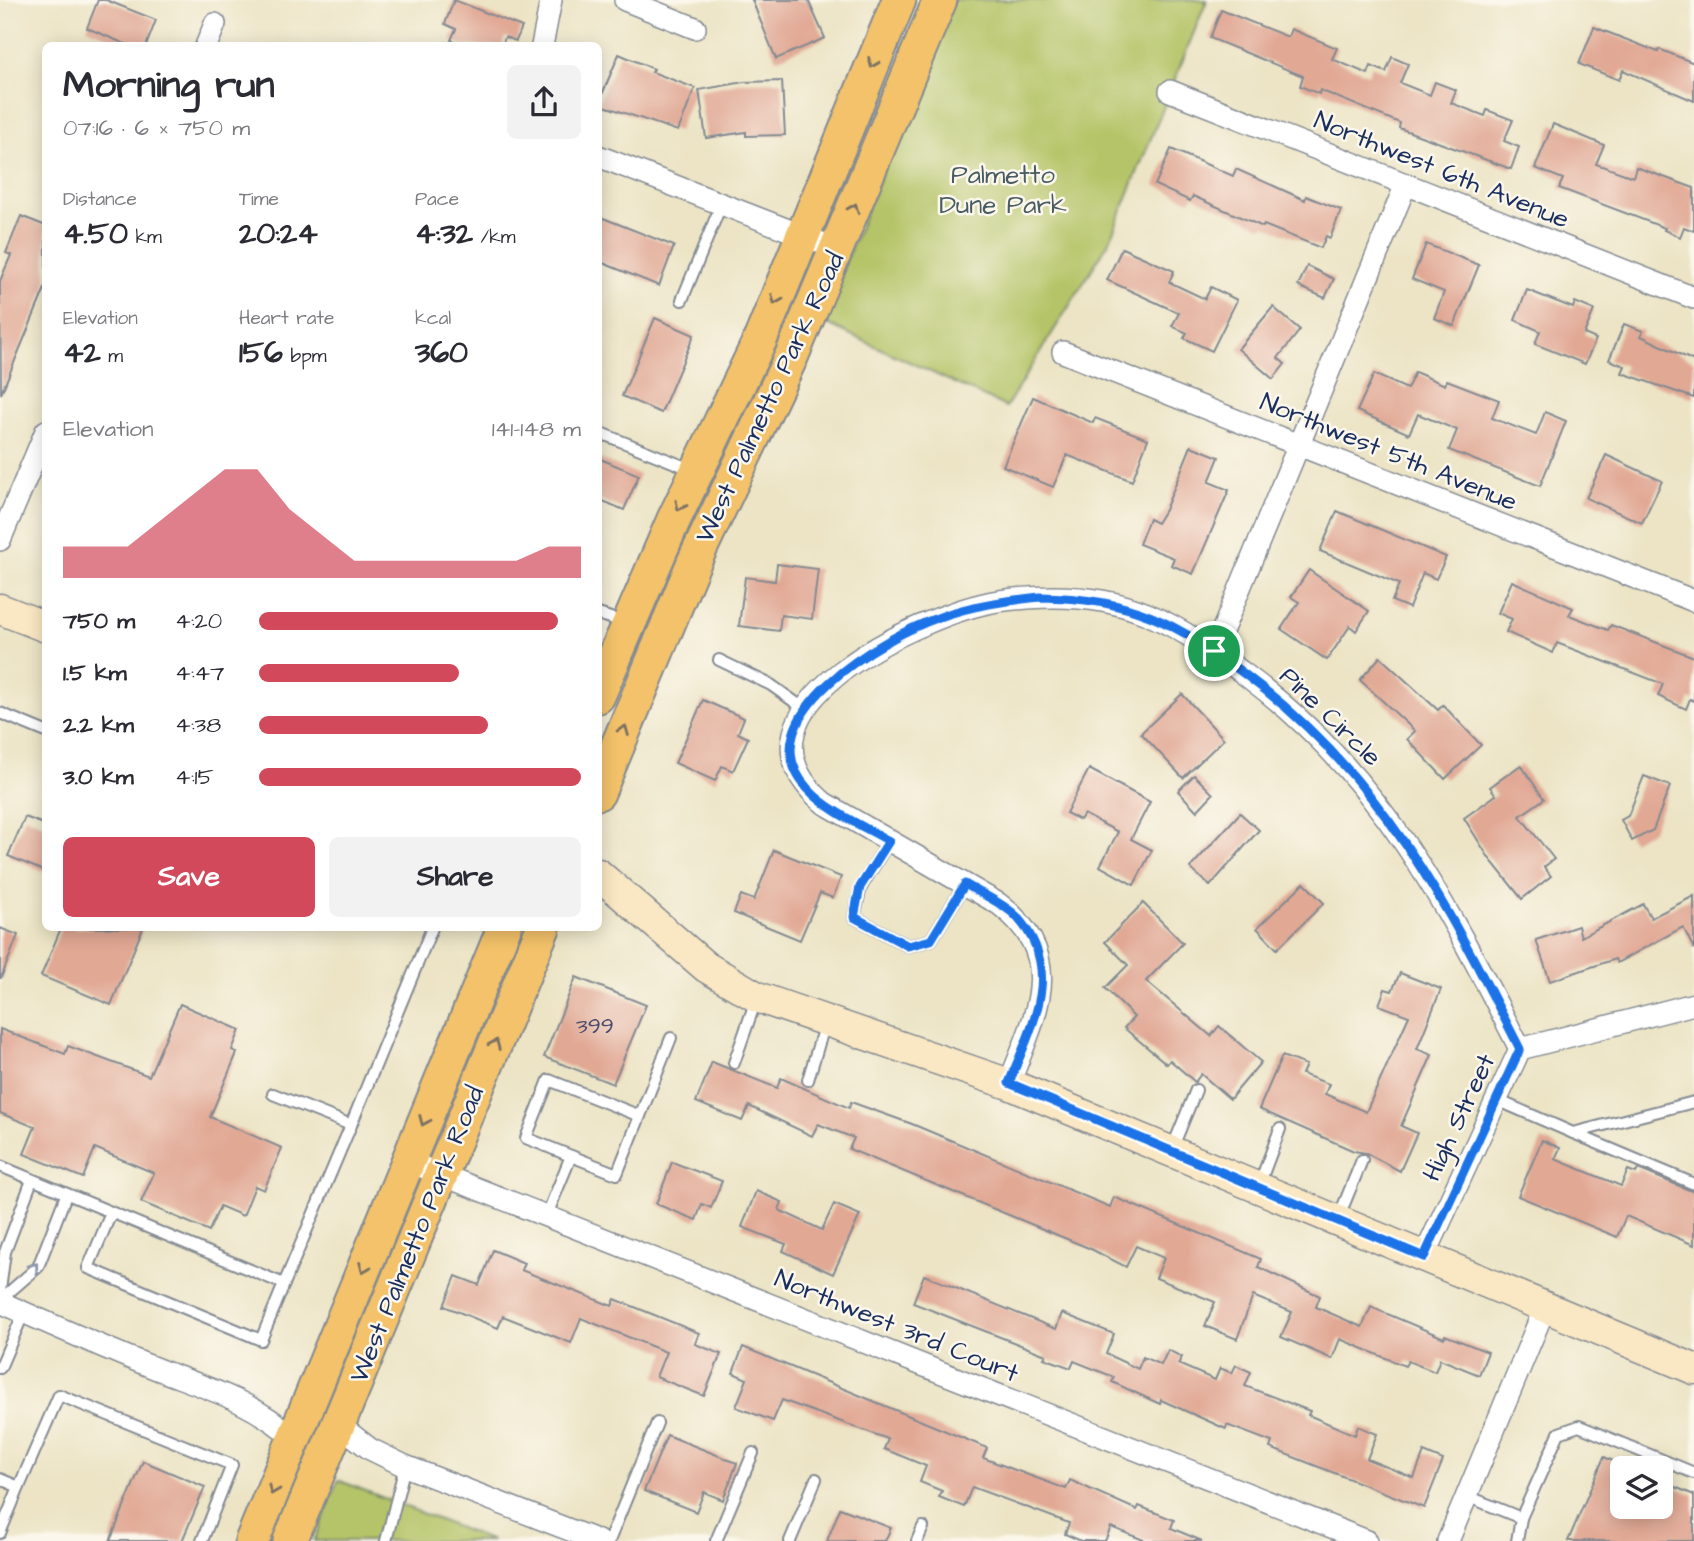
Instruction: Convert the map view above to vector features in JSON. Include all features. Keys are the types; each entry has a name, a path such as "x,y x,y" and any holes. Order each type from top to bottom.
{"main road":[{"name":"West Palmetto Park Road","path":"602,675 613,619 696,472 760,340 899,0"},
{"name":"West Palmetto Park Road","path":"602,783 694,562 761,425 837,249 940,0"},
{"name":"West Palmetto Park Road","path":"252,1541 503,931"},
{"name":"West Palmetto Park Road","path":"290,1541 542,931"},
{"path":"335,1339 330,1403 338,1424"},
{"path":"294,1438 303,1458 304,1507"}],"street":[{"path":"543,42 551,0"},
{"path":"625,0 695,28"},
{"path":"208,42 215,24"},
{"name":"Northwest 6th Avenue","path":"1170,91 1694,298"},
{"path":"602,158 837,249"},
{"path":"1214,651 1406,184"},
{"name":"Northwest 5th Avenue","path":"1063,352 1694,601"},
{"path":"0,540 42,440"},
{"name":"Pine Circle","path":"1009,1083 1037,1011 1042,971 1038,951 1016,916 824,803 807,789 796,770 793,749 796,728 806,710 834,677 866,653 901,633 939,617 999,601 1040,597 1103,601 1164,621 1214,651 1301,720 1363,785 1390,819 1456,923 1520,1049"},
{"path":"0,608 42,625"},
{"path":"602,877 706,967 757,997 1009,1083 1694,1369"},
{"name":"High Street","path":"1424,1257 1520,1049 1694,1004"},
{"name":"Northwest 3rd Court","path":"407,1161 1367,1541"},
{"path":"0,1301 157,1369 242,1401 273,1419 294,1438"},
{"path":"1448,1541 1545,1307"},
{"path":"338,1424 370,1449 405,1466 598,1541"}],"lane":[{"path":"682,300 721,205"},
{"path":"602,434 696,472"},
{"path":"719,660 771,685 806,710"},
{"path":"0,713 42,730"},
{"path":"889,841 860,887 854,917 908,946 931,940 965,884"},
{"path":"111,1213 88,1268 261,1340 431,931"},
{"path":"734,1063 757,997"},
{"path":"808,1080 825,1020"},
{"path":"640,1116 549,1080 526,1138 617,1174 671,1038"},
{"path":"1171,1151 1196,1090"},
{"path":"273,1094 351,1125"},
{"path":"1497,1100 1694,1184"},
{"path":"1573,1133 1694,1102"},
{"path":"1258,1188 1280,1129"},
{"path":"546,1217 571,1156"},
{"path":"1337,1221 1362,1160"},
{"path":"0,1166 284,1284"},
{"path":"0,1290 5,1236 32,1180"},
{"path":"0,1301 38,1266 66,1195"},
{"path":"0,1368 24,1312"},
{"path":"0,1533 59,1395 232,1465 202,1541"},
{"path":"609,1541 657,1423"},
{"path":"1517,1541 1521,1518 1559,1433 1579,1426 1694,1473"},
{"path":"716,1541 753,1453"},
{"path":"386,1541 405,1466"},
{"path":"0,1479 19,1487"},
{"path":"790,1541 816,1479"},
{"path":"1467,1496 1521,1518"},
{"path":"917,1541 923,1527"}],"green space":[{"name":"Palmetto Dune Park","path":"953,0 1207,0 1109,242 1006,407 821,321"},
{"path":"338,1480 492,1541 314,1541"}],"building":[{"path":"98,0 106,0 156,20 148,42 120,42 87,28"},
{"path":"454,0 522,27 516,41 505,37 503,42 455,42 451,40 456,29 445,24"},
{"path":"752,0 808,0 825,38 776,59"},
{"path":"1221,10 1288,37 1291,29 1337,48 1332,59 1368,74 1371,66 1386,72 1392,57 1408,64 1400,83 1430,95 1435,82 1456,90 1451,103 1485,116 1487,110 1513,120 1504,141 1519,147 1511,169 1399,128 1400,123 1320,90 1319,94 1300,86 1303,76 1210,38"},
{"path":"1594,27 1694,63 1694,101 1623,70 1619,80 1579,64"},
{"path":"619,54 654,69 652,72 695,88 678,131 602,105 602,94"},
{"path":"782,81 785,135 746,136 746,132 706,138 699,90 744,82"},
{"path":"1553,124 1604,145 1596,164 1633,177 1636,167 1694,188 1694,231 1684,227 1680,237 1664,230 1665,228 1559,188 1563,179 1535,168"},
{"path":"1171,149 1233,176 1236,169 1305,200 1306,196 1341,210 1330,238 1326,236 1321,248 1264,225 1263,227 1193,196 1190,201 1155,185"},
{"path":"21,216 42,224 42,296 1,394 0,281 11,255 6,253"},
{"path":"602,218 674,246 659,286 602,263"},
{"path":"1426,244 1479,265 1454,326 1434,318 1444,292 1412,279"},
{"path":"1122,248 1174,271 1169,282 1205,299 1211,287 1237,300 1212,351 1184,338 1187,333 1172,326 1179,313 1107,280"},
{"path":"1307,266 1334,279 1325,298 1298,286"},
{"path":"1527,290 1573,308 1575,302 1594,310 1584,334 1596,339 1585,364 1535,344 1540,331 1515,320"},
{"path":"1273,307 1300,330 1278,358 1285,364 1273,379 1238,349"},
{"path":"655,318 694,335 661,413 622,396"},
{"path":"1624,324 1643,331 1641,336 1694,361 1694,398 1622,373 1625,366 1609,360"},
{"path":"1415,372 1445,385 1447,380 1499,400 1492,418 1536,435 1545,412 1566,421 1540,486 1449,450 1457,430 1418,414 1409,434 1357,411 1374,374 1407,389"},
{"path":"1033,397 1093,423 1095,418 1148,439 1132,481 1067,455 1053,487 1003,466"},
{"path":"1191,446 1219,457 1209,482 1229,490 1193,574 1171,565 1174,558 1139,544 1149,519 1157,523 1165,510"},
{"path":"1606,455 1662,481 1642,523 1586,498"},
{"path":"602,460 639,475 624,510 602,501"},
{"path":"1337,511 1446,557 1436,579 1423,573 1409,608 1392,601 1399,584 1320,551"},
{"path":"777,564 818,569 812,619 781,615 779,631 739,626 745,577 775,581"},
{"path":"1309,570 1369,611 1356,631 1350,626 1327,660 1281,629 1299,602 1291,597"},
{"path":"1512,581 1573,608 1569,615 1608,630 1611,625 1694,657 1694,701 1690,699 1686,709 1658,696 1663,684 1557,643 1553,653 1506,632 1512,619 1498,613"},
{"path":"1380,657 1438,710 1443,705 1481,745 1445,779 1407,739 1415,731 1360,680"},
{"path":"1182,694 1224,739 1183,778 1141,733"},
{"path":"703,700 744,718 738,733 748,738 733,771 722,766 715,781 675,763"},
{"path":"1521,765 1544,799 1520,816 1554,859 1544,867 1551,876 1522,899 1489,858 1464,818 1496,795 1490,787"},
{"path":"1089,769 1150,802 1131,839 1152,850 1134,885 1100,866 1118,832 1084,814 1080,820 1066,813"},
{"path":"1194,775 1213,794 1197,811 1178,791"},
{"path":"1644,776 1670,786 1653,830 1632,841 1621,820 1628,816"},
{"path":"1240,813 1259,830 1210,886 1190,868"},
{"path":"25,817 42,823 42,870 8,856"},
{"path":"774,850 841,877 833,898 820,893 800,940 734,913 741,895 754,900"},
{"path":"1304,883 1324,903 1277,949 1257,928"},
{"path":"1694,896 1694,949 1683,927 1617,963 1615,959 1550,981 1536,940 1578,926 1581,937 1643,904 1651,918"},
{"path":"1143,903 1183,943 1146,981 1211,1036 1219,1026 1261,1062 1230,1099 1201,1074 1195,1082 1170,1060 1167,1064 1124,1028 1134,1017 1105,988 1128,965 1105,942"},
{"path":"0,928 18,935 1,978 0,978"},
{"path":"60,931 142,931 111,1005 41,976"},
{"path":"1400,973 1441,989 1417,1049 1432,1055 1401,1126 1417,1133 1400,1171 1366,1153 1354,1151 1259,1109 1282,1056 1306,1065 1302,1074 1329,1084 1325,1094 1366,1112 1409,1016 1379,1005 1385,989 1392,991"},
{"path":"576,977 646,1005 613,1084 544,1057"},
{"path":"180,1004 240,1030 232,1050 237,1053 210,1117 282,1148 264,1190 255,1186 243,1216 220,1206 209,1231 141,1202 154,1173 95,1148 83,1178 24,1154 35,1127 0,1113 0,1029 65,1054 68,1046 149,1076"},
{"path":"712,1062 777,1088 781,1078 849,1108 851,1102 912,1124 1110,1207 1114,1197 1261,1259 1258,1267 1320,1296 1316,1307 1362,1327 1371,1307 1444,1338 1445,1335 1488,1352 1479,1375 1440,1359 1435,1372 1408,1361 1405,1366 1340,1339 1332,1359 1281,1337 1292,1312 1253,1296 1237,1339 1205,1326 1215,1302 1156,1278 1164,1258 1136,1246 1126,1267 1091,1249 849,1149 854,1138 818,1124 812,1136 749,1106 742,1121 696,1102"},
{"path":"1542,1140 1560,1148 1555,1159 1621,1186 1628,1170 1636,1173 1638,1169 1694,1192 1694,1245 1626,1216 1617,1237 1518,1196"},
{"path":"672,1162 722,1181 711,1208 702,1204 696,1220 656,1204"},
{"path":"756,1191 782,1202 779,1210 822,1230 834,1204 860,1215 833,1274 783,1251 786,1244 742,1227"},
{"path":"493,1250 524,1263 521,1270 612,1306 615,1299 699,1333 695,1344 721,1354 704,1396 656,1377 666,1352 581,1318 571,1343 503,1316 498,1328 444,1306 456,1276 479,1285"},
{"path":"924,1275 1056,1329 1062,1313 1114,1334 1106,1354 1138,1369 1143,1357 1161,1365 1168,1350 1182,1357 1178,1364 1215,1380 1220,1368 1232,1373 1236,1365 1251,1372 1245,1386 1310,1411 1308,1415 1355,1435 1358,1426 1377,1434 1367,1459 1414,1478 1424,1452 1443,1460 1424,1508 1270,1448 1272,1442 1227,1425 1226,1429 1161,1400 1160,1404 1112,1382 1114,1377 1074,1361 1071,1368 1044,1358 1046,1355 913,1303"},
{"path":"743,1347 987,1448 983,1458 1066,1489 1070,1480 1137,1510 1139,1506 1174,1520 1171,1528 1202,1541 1146,1541 1111,1527 1105,1541 1081,1541 1065,1534 1069,1523 972,1487 964,1507 939,1497 942,1491 920,1482 926,1466 884,1449 888,1439 782,1400 773,1421 736,1407 747,1379 733,1373"},
{"path":"667,1435 737,1463 723,1500 704,1492 696,1512 644,1491"},
{"path":"1604,1457 1610,1460 1610,1519 1673,1519 1673,1486 1694,1495 1694,1541 1568,1541"},
{"path":"143,1461 205,1487 182,1541 110,1541"},
{"path":"840,1508 891,1528 885,1541 827,1541"}],"route":[{"path":"1040,597 1082,597 1103,601 1164,621 1214,651 1301,720 1363,785 1390,819 1418,859 1456,923 1520,1049 1424,1257 1009,1083 1042,991 1038,951 1016,916 965,884 931,940 908,946 854,917 860,887 889,841 824,803 807,789 796,770 793,749 796,728 818,693 834,677 866,653 901,633 978,605 1040,597"}]}
